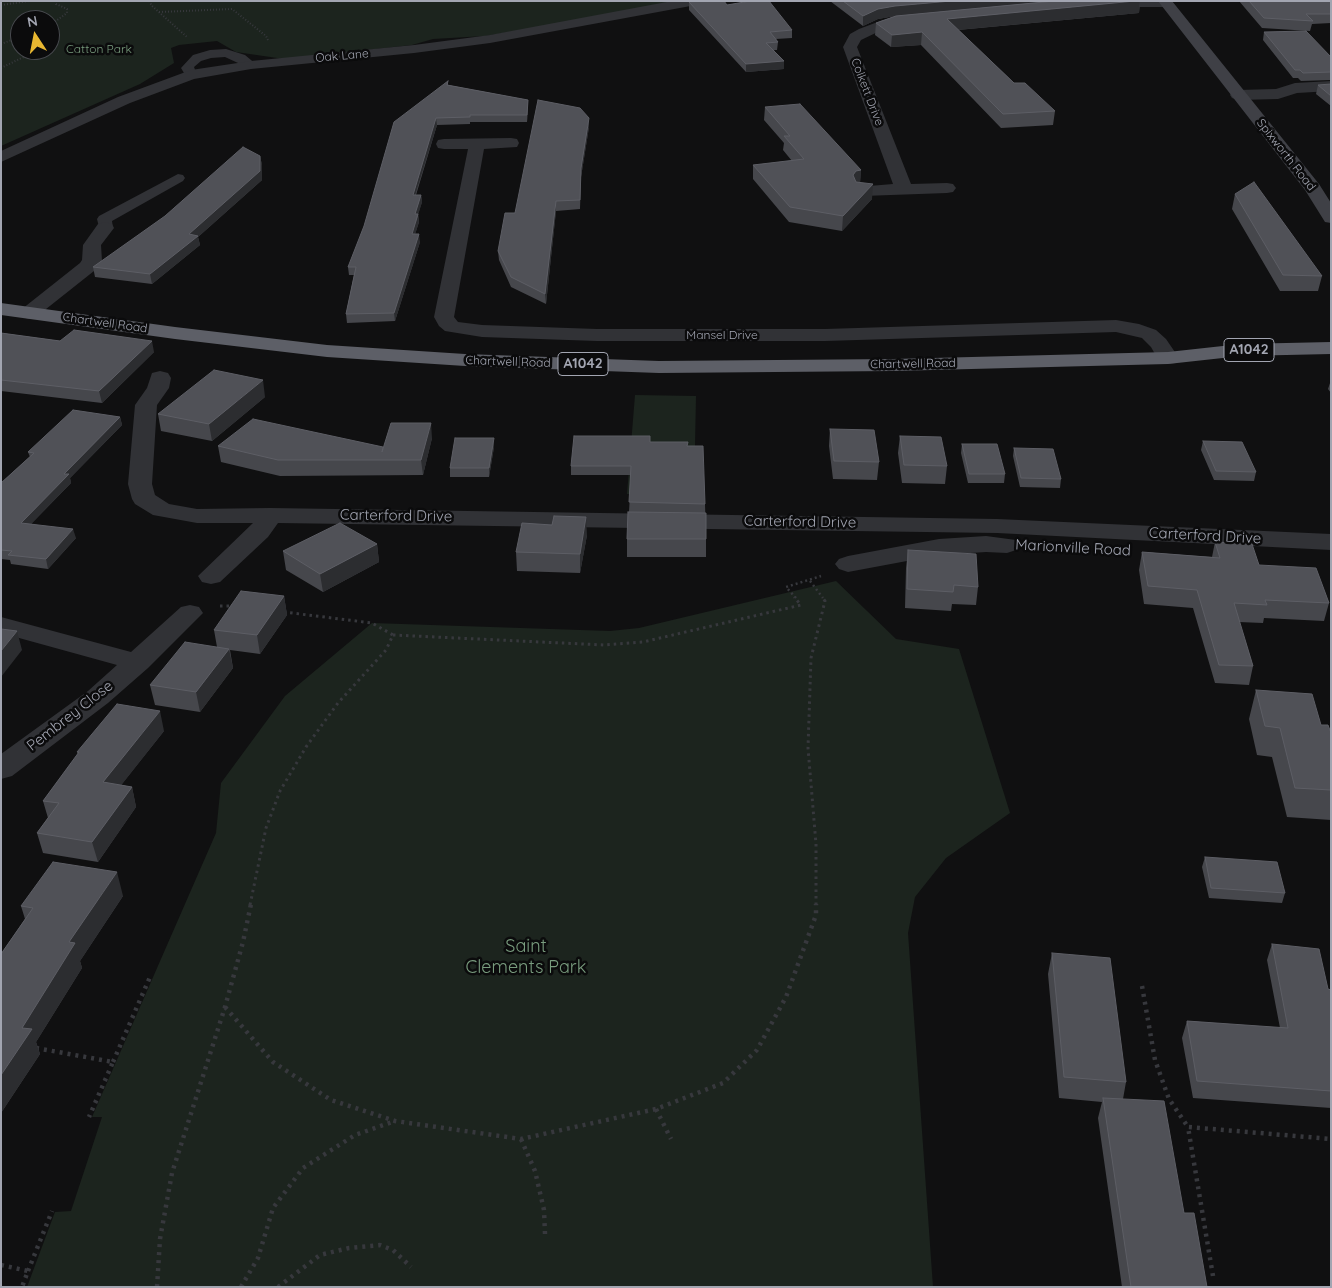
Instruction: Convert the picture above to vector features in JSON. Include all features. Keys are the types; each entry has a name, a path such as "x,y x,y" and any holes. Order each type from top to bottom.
{"highway":[{"name":"Chartwell Road","path":"1,309 175,333 327,351 465,360 659,367 893,365 1168,358 1240,350 1331,348"},
{"name":"Chartwell Road","path":"1168,358 1249,363 1331,362"}],"street":[{"name":"Oak Lane","path":"1,157 124,100 191,75 245,61 414,49 480,40 696,1"},
{"path":"1091,4 1165,2"},
{"name":"Spixworth Road","path":"1165,2 1313,188 1331,218"},
{"name":"Colkett Drive","path":"904,189 850,47 855,37 883,24 924,19"},
{"name":"Spixworth Road","path":"1238,95 1278,94 1295,88 1331,86"},
{"path":"444,144 511,143"},
{"name":"Mansel Drive","path":"477,144 444,316 446,322 452,327 482,331 598,335 825,335 1116,326 1133,328 1149,334 1159,343 1168,358"},
{"path":"863,190 947,188"},
{"path":"29,313 87,267 92,261 92,245 105,228"},
{"name":"Carterford Drive","path":"160,378 158,388 146,405 140,484 144,499 162,510 197,516 270,515 997,526 1331,542"},
{"path":"211,576 259,532 270,515"},
{"name":"Marionville Road","path":"848,564 939,547 986,544 1331,558"},
{"name":"Pembrey Close","path":"1,769 98,696 138,662 190,613"},
{"path":"1,625 138,662"}],"lane":[{"path":"105,228 104,219 178,178"}],"path":[{"path":"1,4 30,1"},
{"path":"56,1 56,4 67,9 67,13 60,18"},
{"path":"149,1 187,37"},
{"path":"159,12 217,8 232,9 266,36 269,42 245,61"},
{"path":"1,68 17,60"},
{"path":"275,611 372,623 393,635 604,645 642,642 801,605 786,587 810,581 848,564"},
{"path":"225,1008 273,1062 331,1100 395,1121 521,1139 608,1122 656,1109 723,1083 757,1050 786,997 816,915 816,844 808,748 811,658 825,601 810,581"},
{"path":"190,613 199,608 236,606"},
{"path":"157,1287 160,1238 172,1173 225,1008 243,942 266,828 280,791 317,733 338,703 386,650 393,635"},
{"path":"89,1117 150,977"},
{"path":"1142,986 1154,1060 1169,1099 1188,1127 1213,1276"},
{"path":"29,1046 113,1062"},
{"path":"656,1109 671,1139"},
{"path":"240,1287 258,1258 273,1208 304,1168 355,1136 395,1121"},
{"path":"1188,1127 1331,1139"},
{"path":"521,1139 535,1171 544,1210 545,1234"},
{"path":"22,1287 52,1211"},
{"path":"278,1287 320,1255 349,1248 380,1245 394,1250 411,1267"},
{"path":"1,1265 28,1271"}],"green space":[{"name":"Catton Park","path":"1,1 675,1 566,23 485,36 433,39 412,45 284,59 236,52 217,41 179,45 171,48 174,63 140,84 1,146"},
{"path":"635,395 696,396 694,495 627,494"},
{"name":"Saint Clements Park","path":"836,581 896,639 959,649 1010,813 946,858 915,897 908,933 933,1287 27,1287 55,1212 71,1211 102,1117 92,1117 216,833 221,783 285,696 372,623 610,631 639,628"}],"building":[{"path":"724,1 727,5 750,1 769,1 792,30 770,32 778,42 766,43 784,61 746,64 689,2"},
{"path":"843,1 951,1 895,6 878,9 863,16"},
{"path":"1055,1 1135,1 947,19 1014,83 1025,83 1055,111 1003,114 922,32 892,35 876,23 896,16"},
{"path":"1249,1 1331,1 1331,14 1306,14 1313,21 1264,18"},
{"path":"1306,31 1331,57 1331,72 1303,73 1300,70 1295,70 1264,32"},
{"path":"448,81 447,85 528,100 527,115 470,115 470,117 436,118 413,195 421,195 415,214 418,214 412,234 419,234 394,313 346,314 356,267 348,267 364,226 394,122"},
{"path":"1331,84 1331,96 1318,85"},
{"path":"538,100 580,108 589,118 581,168 580,200 556,201 545,294 511,277 498,251 505,213 515,213"},
{"path":"800,104 861,170 856,171 853,175 856,182 873,184 843,216 790,207 753,165 804,159 784,136 790,136 765,107"},
{"path":"243,147 260,156 260,171 189,234 198,236 150,274 93,267 165,216"},
{"path":"1254,182 1322,276 1283,275 1235,194"},
{"path":"74,330 152,341 99,391 1,380 1,333 60,341"},
{"path":"214,370 263,380 209,424 158,414"},
{"path":"73,410 120,417 64,474 69,474 21,523 73,529 46,559 8,555 12,551 1,550 1,483 34,453 28,452"},
{"path":"253,419 383,447 382,452 391,423 431,423 421,460 278,460 218,446"},
{"path":"830,429 874,430 879,462 834,461"},
{"path":"574,436 650,436 650,442 688,442 687,446 703,446 705,504 629,502 631,466 571,466"},
{"path":"900,436 941,437 947,466 904,465"},
{"path":"455,438 494,438 489,468 450,468"},
{"path":"1203,441 1242,442 1256,472 1216,471"},
{"path":"962,444 997,444 1005,474 969,474"},
{"path":"1014,448 1053,449 1061,479 1021,478"},
{"path":"628,512 706,513 706,539 627,539"},
{"path":"554,516 586,517 580,554 516,552 522,523 552,525"},
{"path":"340,523 377,544 320,574 283,551"},
{"path":"1215,542 1252,544 1259,565 1316,568 1329,603 1265,600 1267,605 1234,603 1253,666 1219,665 1197,590 1148,586 1142,552 1220,558"},
{"path":"908,550 976,554 978,587 954,585 953,592 907,589"},
{"path":"241,591 284,596 257,635 214,630"},
{"path":"1,629 17,631 1,651"},
{"path":"185,642 229,649 196,692 150,685"},
{"path":"1256,690 1312,694 1321,725 1328,725 1331,733 1331,790 1295,788 1280,728 1265,726"},
{"path":"117,704 160,711 103,782 132,787 92,842 37,833 59,803 43,801 79,752 77,752"},
{"path":"1205,857 1277,862 1285,893 1211,888"},
{"path":"53,862 117,872 69,942 75,943 22,1028 32,1029 1,1075 1,954 33,908 21,906"},
{"path":"1272,944 1319,949 1328,989 1331,990 1331,1091 1197,1081 1187,1021 1288,1028"},
{"path":"1052,953 1110,958 1126,1082 1064,1077"},
{"path":"1103,1098 1164,1101 1184,1213 1194,1213 1207,1287 1131,1287"}]}
